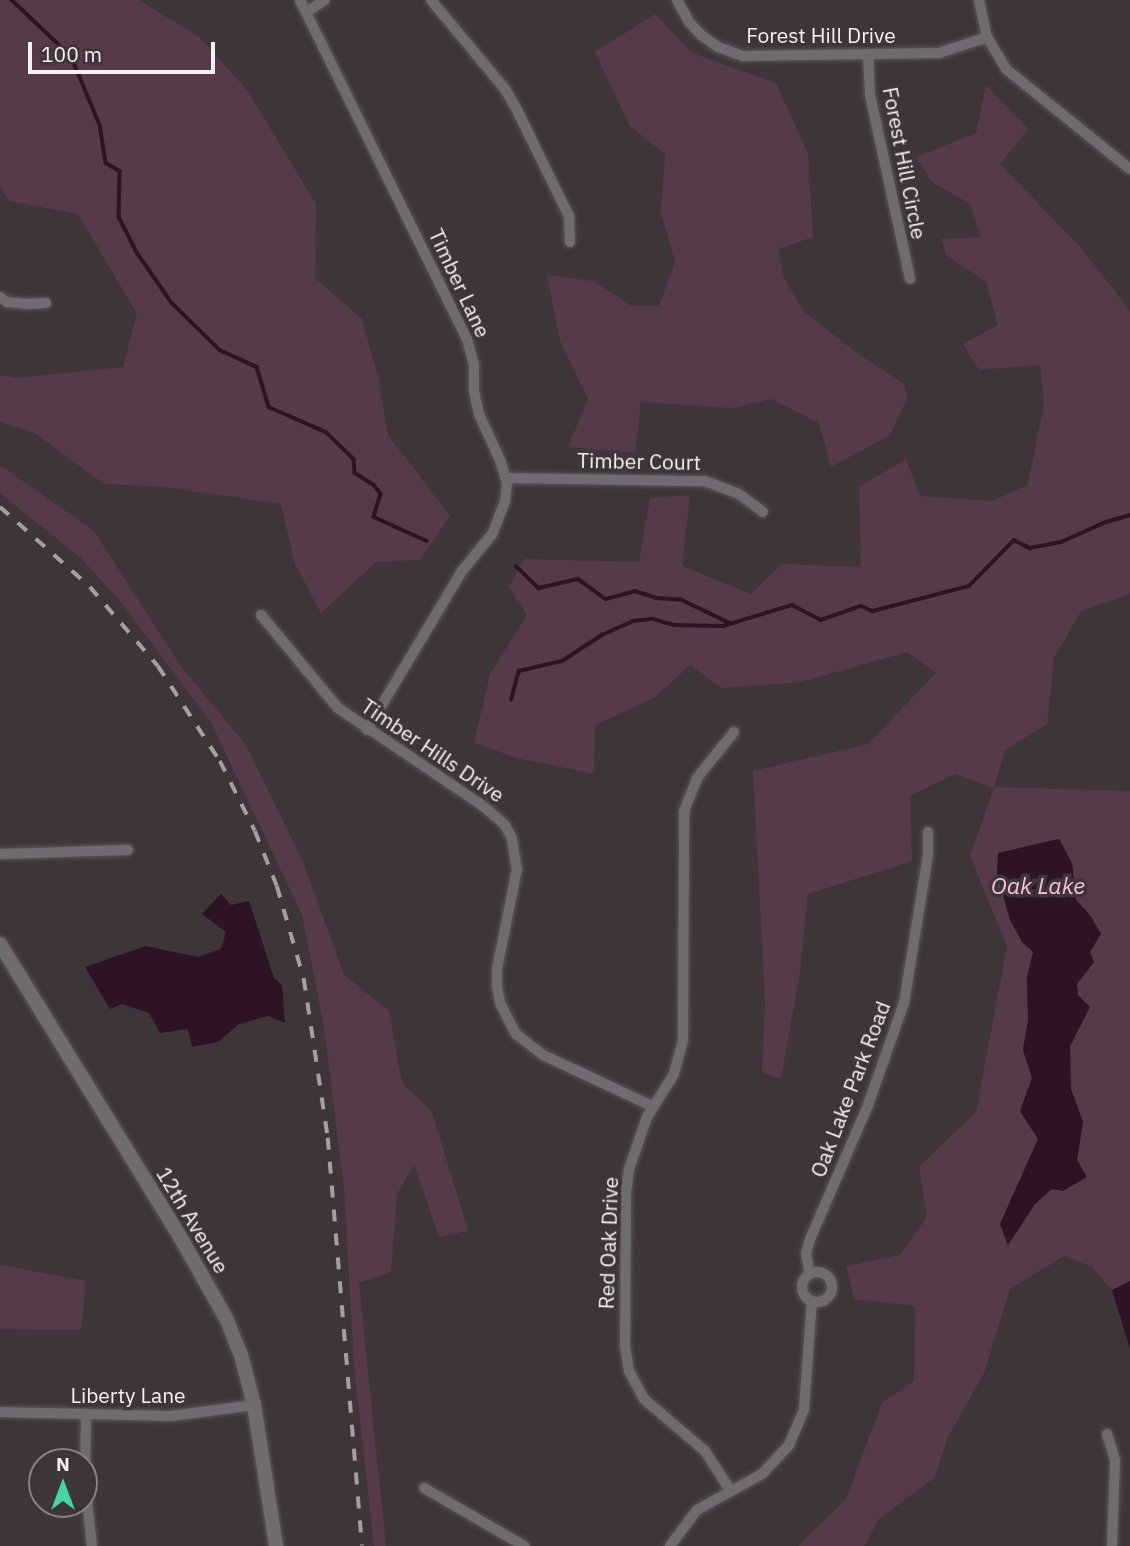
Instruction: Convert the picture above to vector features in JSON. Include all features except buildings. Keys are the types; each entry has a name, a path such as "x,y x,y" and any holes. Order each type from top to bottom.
{"street":[{"name":"Timber Lane","path":"300,0 467,339 474,366 474,391 479,414 506,478"},
{"path":"307,11 325,0"},
{"path":"431,0 505,89 569,216 570,242"},
{"name":"Forest Hill Drive","path":"677,0 701,35 735,54 755,57 939,53 987,37"},
{"path":"979,0 987,37 1002,63 1021,84 1130,169"},
{"name":"Forest Hill Circle","path":"868,54 870,95 910,279"},
{"path":"0,297 7,302 46,303"},
{"path":"367,730 462,571 493,533 505,502 506,478"},
{"name":"Timber Court","path":"506,478 705,481 739,494 763,513"},
{"name":"Timber Hills Drive","path":"261,615 338,708 495,814 512,839 517,869 497,969 497,986 499,1003 516,1034 543,1055 652,1106"},
{"name":"Red Oak Drive","path":"730,1490 705,1451 644,1399 632,1378 626,1356 626,1193 636,1143 652,1106 674,1074 683,1040 684,811 697,778 734,732"},
{"name":"Oak Lake Park Road","path":"670,1546 697,1510 762,1474 777,1460 799,1427 807,1393 812,1301 806,1297 802,1287 810,1274 806,1253 869,1105 904,1003 929,854 928,832"},
{"path":"0,854 128,850"},
{"name":"12th Avenue","path":"0,944 215,1295 241,1355 254,1405 276,1546"},
{"path":"810,1274 818,1272 827,1275 832,1288 825,1300 812,1301"},
{"name":"Liberty Lane","path":"0,1412 193,1415 254,1405"},
{"path":"86,1415 85,1483 92,1546"},
{"path":"1107,1434 1115,1461 1112,1546"},
{"path":"424,1488 524,1546"}],"shaded area":[{"path":"0,0 139,0 199,37 247,90 316,204 315,278 362,319 378,377 388,435 450,516 420,560 376,562 321,613 295,564 281,504 165,487 104,484 35,433 0,422 0,375 17,378 123,367 137,314 78,214 9,201 0,186"},
{"path":"655,14 692,53 776,83 808,154 813,237 778,249 784,278 804,312 857,353 904,384 907,399 890,435 831,467 819,423 772,399 733,408 641,402 635,453 568,447 588,399 560,341 547,275 593,281 632,306 659,306 675,262 661,212 665,154 630,126 595,52"},
{"path":"986,85 1028,129 1000,164 1082,249 1130,311 1130,594 1081,611 1054,658 1047,724 1005,750 994,787 1130,791 1130,1281 1112,1290 1092,1267 1064,1256 1010,1289 984,1373 948,1437 935,1477 879,1519 864,1546 798,1546 846,1499 882,1403 914,1381 915,1306 854,1299 846,1266 900,1255 927,1217 919,1167 976,1112 1007,946 970,856 994,788 955,774 910,796 912,861 808,894 800,971 781,1079 762,1072 765,1002 753,771 868,744 936,673 907,652 801,682 721,688 690,665 654,698 595,725 594,774 517,758 474,743 490,674 527,615 509,587 524,559 639,562 650,498 690,495 682,566 751,594 782,564 861,567 859,487 906,459 920,496 992,501 1028,485 1044,403 1040,365 979,370 963,344 998,325 986,282 947,256 941,239 981,237 970,204 932,182 916,157 976,133","holes":["1059,839 1072,863 1076,900 1090,915 1090,952 1094,962 1077,984 1078,995 1090,1007 1070,1046 1071,1089 1083,1122 1077,1160 1035,1204 1008,1245 1000,1224 1038,1139 1020,1111 1032,1078 1023,1050 1028,1020 1027,977 1033,951 1022,942 997,874 998,853"]},
{"path":"0,465 94,531 182,668 246,745 304,864 344,975 389,1011 402,1083 432,1112 468,1231 439,1237 414,1165 397,1194 391,1272 359,1283 386,1546 374,1546 354,1367 344,1188 324,1027 302,915 211,722 121,602 81,558 0,493"},
{"path":"0,1265 86,1281 81,1330 0,1329"}],"water":[{"name":"Oak Lake","path":"1059,839 1072,863 1076,900 1090,915 1101,934 1090,952 1094,962 1077,984 1078,995 1090,1007 1070,1046 1071,1089 1083,1122 1077,1160 1087,1177 1063,1191 1052,1189 1035,1204 1008,1245 1000,1224 1038,1139 1020,1111 1032,1078 1023,1050 1028,1020 1027,977 1033,952 1022,942 1010,920 997,874 998,853"},
{"path":"221,894 231,905 249,901 274,978 282,985 285,1023 268,1016 239,1024 218,1042 192,1047 188,1029 160,1033 149,1013 122,1004 110,1009 85,967 146,946 198,957 221,949 226,932 202,914"},
{"path":"1130,1281 1130,1349 1112,1290"}],"waterway":[{"path":"12,0 71,56 100,125 106,163 120,171 119,217 136,251 172,303 220,350 257,367 269,407 326,432 354,459 355,473 374,485 381,494 374,517 427,541"},
{"path":"511,700 519,671 562,661 602,635 633,621 653,619 674,625 723,626 792,605 821,620 861,606 873,611 969,586 1014,540 1030,548 1061,542 1106,522 1130,515"},
{"path":"516,566 539,588 578,579 606,599 635,591 656,598 682,600 730,623"}],"railway":[{"path":"0,507 90,587 158,666 220,761 255,831 277,886 304,979 328,1138 362,1546"}]}
